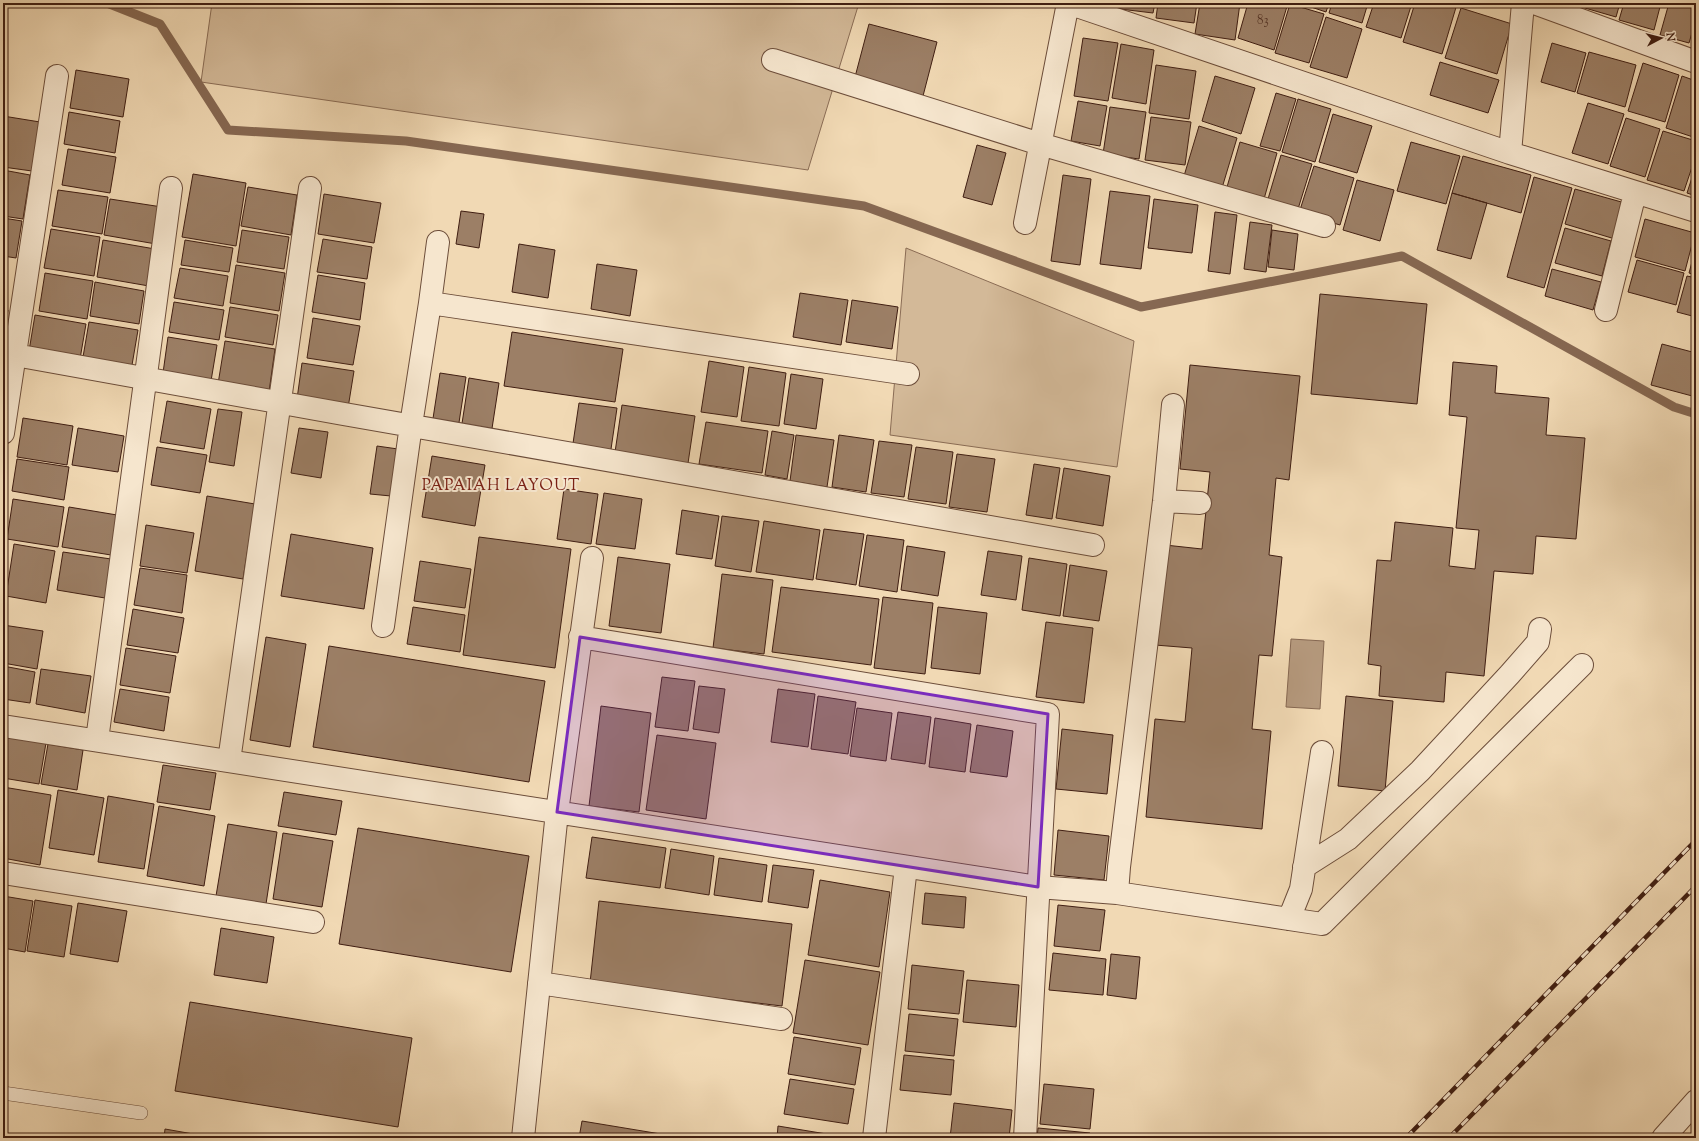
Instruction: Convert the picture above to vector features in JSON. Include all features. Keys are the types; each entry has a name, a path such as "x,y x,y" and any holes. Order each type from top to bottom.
{"street":[{"path":"1025,223 1068,3 1510,153 1696,211"},
{"path":"1510,153 1523,3"},
{"path":"1534,3 1696,62"},
{"path":"773,60 1040,144 1324,226"},
{"path":"3,433 57,76"},
{"path":"97,740 171,188"},
{"path":"229,761 310,188"},
{"path":"1606,310 1635,193"},
{"path":"383,626 438,242"},
{"path":"430,304 908,374"},
{"path":"15,355 591,458 1093,545"},
{"path":"1117,893 1164,501 1173,405"},
{"path":"1164,501 1200,503"},
{"path":"523,1138 557,812 592,558"},
{"path":"1304,866 1348,839 1420,771 1538,642 1540,629"},
{"path":"580,637 1048,714 1025,1138"},
{"path":"3,726 1038,887 1117,893 1322,924 1582,665"},
{"path":"1289,919 1301,889 1322,752"},
{"path":"874,1138 906,867"},
{"path":"3,873 313,922"},
{"path":"539,983 781,1018"},
{"path":"1663,1138 1696,1101"}],"lane":[{"path":"3,1093 141,1113"}],"highlighted area":[{"path":"580,637 1048,714 1038,887 557,812"}],"shaded area":[{"path":"212,3 859,3 808,170 201,82"},
{"path":"906,248 1134,341 1117,467 890,435"},
{"path":"1291,639 1324,641 1320,709 1286,707"}],"building":[{"path":"1085,3 1118,3 1118,8"},
{"path":"1121,3 1155,3 1153,13 1120,9"},
{"path":"1158,3 1197,3 1194,23 1156,18"},
{"path":"1200,3 1240,3 1235,40 1195,34"},
{"path":"1248,3 1288,3 1274,50 1238,38"},
{"path":"1299,3 1329,3 1326,12"},
{"path":"1332,3 1368,3 1362,23 1329,13"},
{"path":"1374,3 1412,3 1401,38 1366,27"},
{"path":"1415,3 1457,4 1442,54 1403,42"},
{"path":"1579,3 1620,3 1616,17 1578,6"},
{"path":"1624,3 1661,3 1654,30 1619,20"},
{"path":"1669,3 1696,3 1696,19 1689,43 1660,35"},
{"path":"1290,4 1324,14 1309,63 1275,53"},
{"path":"1461,8 1512,24 1497,74 1445,58"},
{"path":"1326,17 1362,29 1347,78 1310,67"},
{"path":"869,24 937,42 923,96 855,77"},
{"path":"1083,38 1118,43 1108,101 1074,96"},
{"path":"1552,43 1586,53 1575,92 1541,82"},
{"path":"1121,44 1154,50 1146,104 1112,98"},
{"path":"1589,52 1636,65 1625,107 1577,93"},
{"path":"1440,62 1499,80 1488,113 1430,95"},
{"path":"1643,63 1679,75 1665,122 1628,111"},
{"path":"1156,65 1196,71 1189,119 1149,113"},
{"path":"76,70 129,79 123,117 70,108"},
{"path":"1215,76 1255,88 1241,134 1202,121"},
{"path":"1682,76 1696,81 1696,138 1666,128"},
{"path":"1276,93 1296,99 1280,151 1260,146"},
{"path":"1298,99 1331,109 1315,162 1282,152"},
{"path":"1078,101 1107,106 1100,146 1071,141"},
{"path":"1588,103 1624,114 1608,164 1572,153"},
{"path":"1110,107 1146,112 1139,159 1103,154"},
{"path":"69,112 120,121 115,153 64,144"},
{"path":"1333,114 1372,126 1357,173 1319,162"},
{"path":"3,116 40,122 32,171 3,167"},
{"path":"1151,117 1191,122 1185,165 1145,160"},
{"path":"1626,118 1660,129 1645,177 1610,166"},
{"path":"1199,126 1237,138 1222,188 1184,176"},
{"path":"1663,131 1696,141 1696,155 1684,191 1647,180"},
{"path":"1240,142 1277,153 1264,199 1227,187"},
{"path":"1411,142 1460,156 1446,204 1397,191"},
{"path":"977,145 1006,153 992,205 963,197"},
{"path":"68,149 116,157 110,193 62,185"},
{"path":"1281,155 1312,164 1298,209 1268,199"},
{"path":"1463,156 1531,175 1521,213 1452,193"},
{"path":"1696,165 1696,196 1687,193"},
{"path":"1314,166 1354,178 1340,225 1299,213"},
{"path":"3,170 30,175 23,219 3,216"},
{"path":"193,174 246,183 236,246 182,237"},
{"path":"1063,175 1091,179 1080,265 1051,261"},
{"path":"1534,177 1572,188 1544,288 1507,277"},
{"path":"1357,180 1394,190 1380,241 1343,230"},
{"path":"248,187 297,195 291,235 241,226"},
{"path":"1575,189 1625,203 1615,239 1565,224"},
{"path":"58,190 108,197 102,234 52,226"},
{"path":"1110,191 1150,196 1141,269 1100,264"},
{"path":"1452,193 1487,203 1471,259 1437,250"},
{"path":"324,194 381,203 374,243 318,234"},
{"path":"110,199 162,207 156,244 104,235"},
{"path":"1154,199 1198,205 1192,253 1148,248"},
{"path":"461,211 484,214 479,248 456,244"},
{"path":"1215,212 1237,215 1230,274 1208,271"},
{"path":"3,218 22,221 16,258 3,256"},
{"path":"1645,219 1695,233 1685,271 1635,257"},
{"path":"1250,222 1272,225 1266,272 1244,269"},
{"path":"1565,228 1611,241 1602,276 1555,263"},
{"path":"51,229 100,237 94,276 44,268"},
{"path":"242,230 289,237 284,269 237,262"},
{"path":"1272,230 1298,234 1294,270 1268,267"},
{"path":"323,239 372,247 367,279 317,272"},
{"path":"103,240 155,249 149,286 97,277"},
{"path":"185,240 233,248 229,272 181,265"},
{"path":"519,244 555,250 548,298 512,292"},
{"path":"1696,247 1696,275 1689,273"},
{"path":"1637,260 1684,273 1676,305 1628,292"},
{"path":"597,264 637,270 630,316 591,309"},
{"path":"236,265 285,273 279,311 230,303"},
{"path":"180,268 228,276 223,306 174,298"},
{"path":"1552,269 1601,282 1593,310 1545,296"},
{"path":"45,273 93,281 87,319 39,311"},
{"path":"318,275 365,283 360,320 312,312"},
{"path":"1687,276 1696,278 1696,317 1677,312"},
{"path":"95,282 144,291 139,324 90,316"},
{"path":"800,293 848,300 841,345 793,337"},
{"path":"1320,294 1427,304 1417,404 1311,394"},
{"path":"852,300 898,307 892,349 846,342"},
{"path":"174,302 224,310 219,340 169,332"},
{"path":"230,307 278,315 273,345 225,337"},
{"path":"3,310 8,310 3,340"},
{"path":"35,315 86,324 80,359 29,351"},
{"path":"313,318 360,326 353,365 307,358"},
{"path":"89,322 138,330 132,365 83,357"},
{"path":"512,332 623,349 615,402 504,386"},
{"path":"168,337 217,345 211,381 163,373"},
{"path":"225,341 275,349 269,392 218,384"},
{"path":"1662,344 1696,353 1696,397 1651,385"},
{"path":"709,361 744,367 737,417 701,412"},
{"path":"1453,362 1497,366 1495,393 1549,398 1546,435 1585,438 1576,539 1536,536 1533,574 1494,571 1484,676 1446,672 1444,702 1379,696 1381,666 1368,664 1377,560 1391,561 1395,522 1453,528 1449,566 1475,569 1479,530 1456,528 1467,417 1449,415"},
{"path":"302,363 354,371 348,408 297,399"},
{"path":"1190,365 1300,376 1289,480 1276,478 1269,555 1282,557 1272,656 1259,655 1252,729 1271,731 1262,829 1146,817 1155,719 1185,722 1192,648 1155,645 1165,545 1202,549 1210,472 1180,469"},
{"path":"749,367 786,373 779,426 741,421"},
{"path":"440,373 466,377 458,429 432,425"},
{"path":"791,374 823,379 816,429 784,424"},
{"path":"469,378 499,383 491,435 461,430"},
{"path":"167,401 211,409 204,449 160,442"},
{"path":"579,403 617,408 610,456 572,450"},
{"path":"622,405 695,416 687,470 614,459"},
{"path":"218,409 242,412 234,466 209,462"},
{"path":"23,418 73,426 67,465 17,457"},
{"path":"706,422 768,431 762,473 699,464"},
{"path":"78,428 124,436 118,472 72,465"},
{"path":"299,428 328,432 321,478 291,473"},
{"path":"772,431 794,435 787,479 765,475"},
{"path":"796,435 834,440 827,487 790,481"},
{"path":"839,435 874,440 866,492 832,487"},
{"path":"879,441 912,445 904,497 871,493"},
{"path":"377,446 398,449 391,496 370,494"},
{"path":"157,447 207,455 200,493 151,485"},
{"path":"916,447 953,452 946,504 908,499"},
{"path":"957,454 995,459 987,512 949,507"},
{"path":"432,456 485,465 475,526 422,517"},
{"path":"17,459 69,467 64,500 12,491"},
{"path":"1034,464 1060,468 1052,519 1026,515"},
{"path":"1064,468 1110,476 1103,526 1056,518"},
{"path":"564,489 598,494 591,544 557,539"},
{"path":"604,493 642,499 635,549 596,544"},
{"path":"207,496 255,504 243,579 195,571"},
{"path":"13,499 64,507 58,547 7,539"},
{"path":"69,507 117,515 111,555 62,547"},
{"path":"682,510 719,516 712,559 676,554"},
{"path":"722,516 759,521 751,572 715,566"},
{"path":"764,521 820,530 813,580 756,572"},
{"path":"146,525 194,533 187,573 140,566"},
{"path":"824,529 864,534 856,585 816,579"},
{"path":"291,534 373,548 364,609 281,596"},
{"path":"867,535 904,540 897,592 859,586"},
{"path":"479,537 571,549 555,668 463,655"},
{"path":"14,544 55,551 46,603 6,596"},
{"path":"907,546 945,552 938,596 901,590"},
{"path":"988,551 1022,556 1016,600 981,595"},
{"path":"63,552 111,559 105,598 57,590"},
{"path":"618,557 670,564 661,633 609,626"},
{"path":"1029,558 1067,564 1060,616 1022,610"},
{"path":"420,561 471,569 465,608 414,601"},
{"path":"1070,565 1107,571 1099,621 1063,616"},
{"path":"140,568 187,575 182,613 134,605"},
{"path":"722,574 773,580 764,654 713,648"},
{"path":"781,587 879,599 871,665 772,652"},
{"path":"883,597 933,603 925,674 874,668"},
{"path":"413,607 465,615 460,652 407,644"},
{"path":"938,607 987,613 980,674 931,668"},
{"path":"133,609 184,618 178,653 127,645"},
{"path":"1046,622 1093,628 1084,703 1036,697"},
{"path":"3,625 43,631 37,669 3,663"},
{"path":"266,637 306,644 290,747 250,740"},
{"path":"329,646 545,681 529,782 313,747"},
{"path":"126,648 176,656 170,693 120,685"},
{"path":"3,666 35,672 30,703 3,699"},
{"path":"41,669 91,676 85,713 36,704"},
{"path":"662,677 695,681 688,731 655,727"},
{"path":"699,686 725,689 719,733 693,729"},
{"path":"120,689 169,697 164,731 114,722"},
{"path":"778,689 815,694 808,747 771,742"},
{"path":"818,696 856,702 848,754 811,749"},
{"path":"1346,696 1393,701 1385,791 1338,786"},
{"path":"601,706 651,713 639,812 589,806"},
{"path":"857,708 892,713 886,761 850,756"},
{"path":"898,712 931,717 925,764 891,759"},
{"path":"935,718 971,724 965,772 929,767"},
{"path":"977,725 1013,731 1007,777 970,772"},
{"path":"1062,729 1113,735 1107,794 1056,789"},
{"path":"657,735 716,743 706,819 646,810"},
{"path":"3,736 46,743 39,784 3,778"},
{"path":"48,744 83,750 77,790 41,784"},
{"path":"163,765 216,773 210,810 157,802"},
{"path":"3,787 51,795 40,865 3,858"},
{"path":"58,790 104,798 94,855 49,848"},
{"path":"284,792 342,801 336,835 278,826"},
{"path":"108,796 154,804 144,869 98,862"},
{"path":"159,806 215,816 204,886 147,876"},
{"path":"228,824 277,832 266,904 216,896"},
{"path":"358,828 529,856 511,972 339,944"},
{"path":"1058,830 1109,836 1104,880 1054,875"},
{"path":"283,833 333,841 322,907 273,899"},
{"path":"592,837 666,848 660,888 586,878"},
{"path":"671,849 714,856 709,895 665,888"},
{"path":"719,858 767,865 762,902 714,895"},
{"path":"773,865 814,870 808,908 768,902"},
{"path":"820,880 890,892 879,967 808,955"},
{"path":"925,893 966,897 964,928 922,924"},
{"path":"3,896 33,901 25,952 3,948"},
{"path":"35,900 72,906 64,957 27,951"},
{"path":"599,901 792,924 782,1006 590,983"},
{"path":"78,903 127,911 118,962 70,954"},
{"path":"1058,905 1105,910 1100,951 1054,946"},
{"path":"221,928 274,937 267,983 214,975"},
{"path":"1053,953 1106,959 1103,995 1049,990"},
{"path":"1111,954 1140,957 1136,999 1107,995"},
{"path":"805,960 880,972 868,1045 793,1033"},
{"path":"912,965 964,971 959,1014 908,1009"},
{"path":"967,980 1019,985 1016,1027 963,1022"},
{"path":"190,1002 412,1038 398,1127 175,1091"},
{"path":"909,1014 958,1019 954,1056 905,1051"},
{"path":"794,1037 861,1048 855,1085 788,1074"},
{"path":"904,1055 954,1060 951,1095 900,1090"},
{"path":"790,1079 854,1089 848,1124 784,1114"},
{"path":"1044,1084 1094,1089 1090,1129 1040,1124"},
{"path":"954,1103 1012,1110 1009,1138 950,1138"},
{"path":"582,1121 685,1138 579,1138"},
{"path":"778,1126 851,1138 777,1138"},
{"path":"1038,1128 1090,1133 1090,1138 1037,1138"},
{"path":"165,1129 216,1138 164,1138"},
{"path":"885,1136 906,1138 885,1138"}],"waterway":[{"path":"107,3 160,24 228,130 406,141 864,206 1141,307 1402,256 1674,407 1696,414"}],"railway":[{"path":"1406,1138 1696,840"},
{"path":"1449,1138 1696,886"}],"district":[{"name":"PAPAIAH LAYOUT","path":"501,486"}]}
